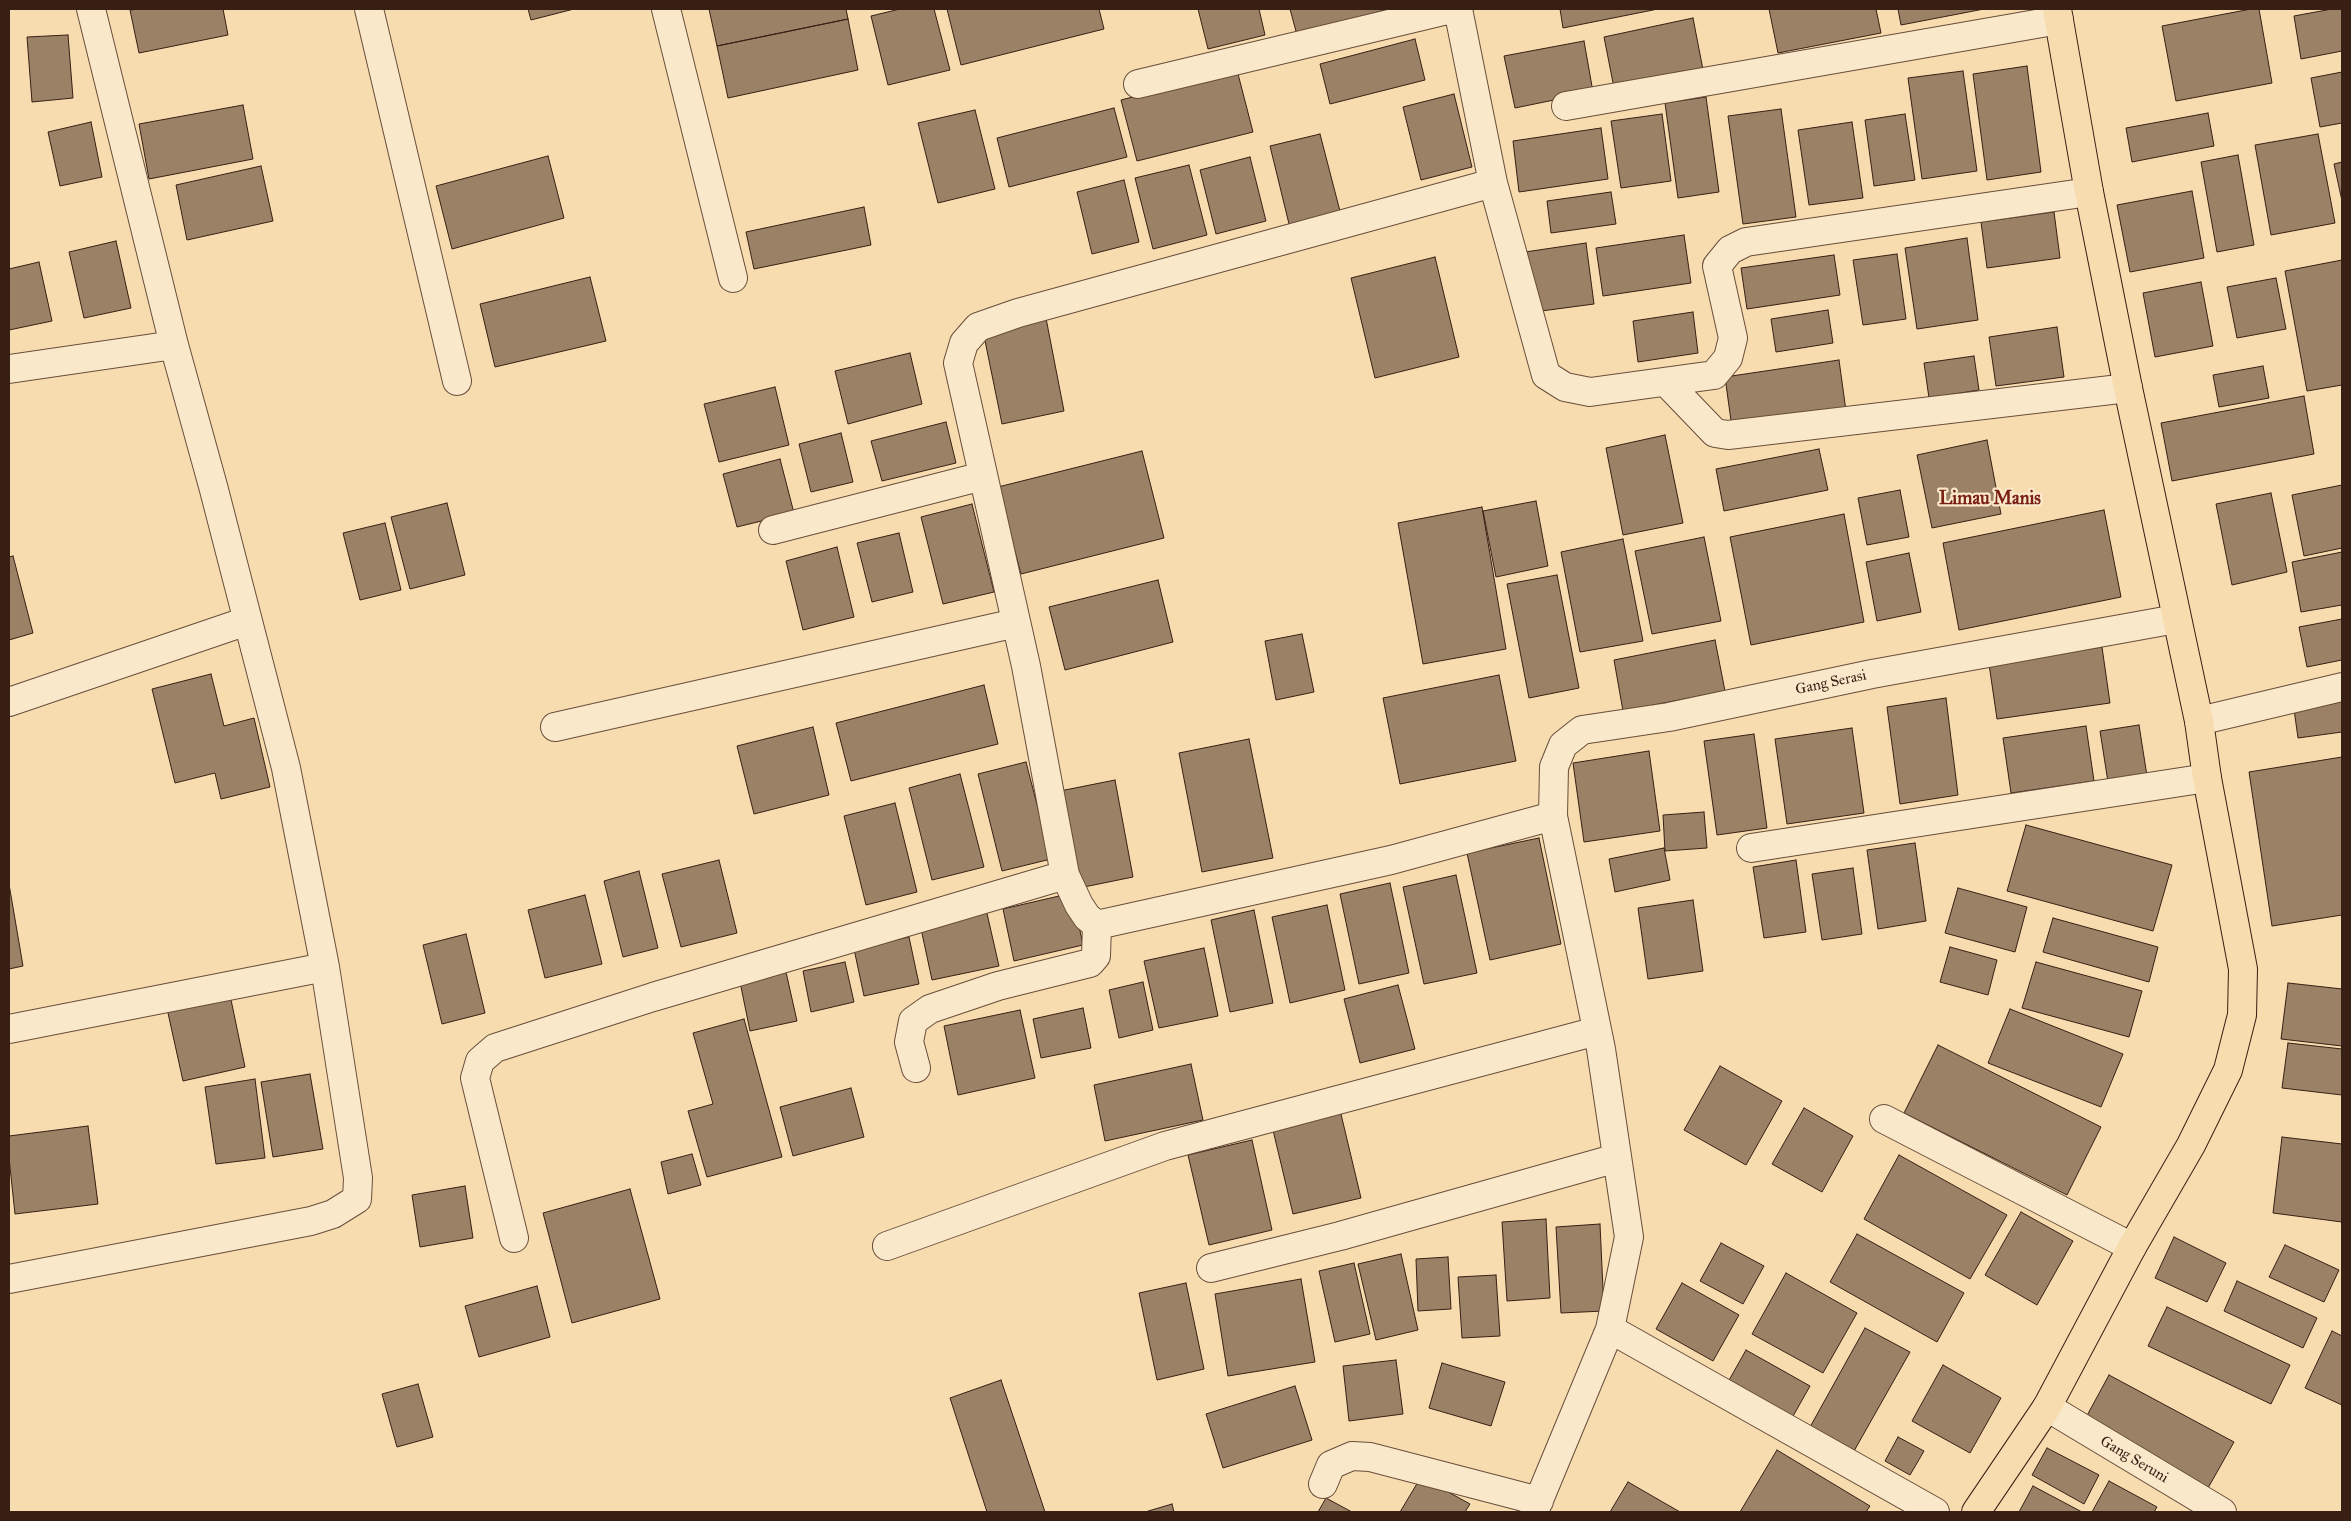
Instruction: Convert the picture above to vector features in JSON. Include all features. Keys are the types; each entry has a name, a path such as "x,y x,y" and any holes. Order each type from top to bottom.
{"main road":[{"path":"1976,1512 2047,1406 2132,1247 2191,1145 2224,1078 2242,1015 2243,969 2207,778 2199,721 2128,388 2089,192 2058,14"}],"street":[{"path":"9,1279 311,1221 333,1214 357,1199 358,1178 325,967 286,768 174,344 92,9"},
{"path":"369,9 456,381"},
{"path":"666,9 733,278"},
{"path":"1138,84 1452,9"},
{"path":"1458,9 1494,183 1546,375 1565,387 1590,392 1714,375 1728,358 1733,338 1717,266 1730,250 1746,242 2089,192"},
{"path":"1566,106 2058,14"},
{"path":"1097,925 1087,917 1079,905 1065,875 1016,623 958,363 964,343 978,327 1018,313 1494,183"},
{"path":"9,369 174,344"},
{"path":"1666,382 1715,433 1728,435 2128,388"},
{"path":"773,530 983,476"},
{"name":"Gang Serasi","path":"1537,1507 1610,1330 1629,1237 1597,1030 1553,816 1554,767 1563,745 1582,730 1669,718 1872,674 2176,619"},
{"path":"9,702 247,621"},
{"path":"555,727 1016,623"},
{"path":"2199,721 2342,687"},
{"path":"1751,848 2207,778"},
{"path":"1097,925 1391,860 1553,816"},
{"path":"514,1238 475,1078 480,1061 496,1048 653,997 1065,875"},
{"path":"916,1068 910,1042 913,1021 930,1009 998,986 1090,963 1096,956 1097,925"},
{"path":"9,1029 325,967"},
{"path":"887,1246 1165,1146 1597,1030"},
{"path":"1884,1119 2132,1247"},
{"path":"1211,1268 1340,1236 1617,1158"},
{"path":"1610,1330 1935,1512"},
{"name":"Gang Seruni","path":"2047,1406 2222,1512"},
{"path":"1322,1484 1331,1465 1352,1456 1370,1457 1537,1507"}],"building":[{"path":"223,9 228,35 139,53 130,10"},
{"path":"528,9 574,9 531,20"},
{"path":"709,9 846,9 848,19 717,46"},
{"path":"900,9 934,9 950,70 888,85 871,16"},
{"path":"947,9 1099,9 1104,29 961,65"},
{"path":"1198,9 1259,9 1265,35 1208,49"},
{"path":"1290,9 1388,9 1297,35"},
{"path":"1560,9 1658,9 1563,28"},
{"path":"1769,9 1876,9 1881,33 1778,53"},
{"path":"1898,9 1984,9 1901,25"},
{"path":"2259,9 2272,83 2176,101 2162,26"},
{"path":"2342,9 2342,51 2301,59 2294,16"},
{"path":"1693,18 1704,75 1615,93 1604,37"},
{"path":"848,19 858,70 728,98 717,46"},
{"path":"68,35 73,98 32,102 27,37"},
{"path":"1415,39 1425,80 1330,104 1320,64"},
{"path":"1584,41 1593,92 1515,108 1504,56"},
{"path":"2027,66 2041,172 1987,180 1973,74"},
{"path":"1237,70 1253,132 1137,161 1121,100"},
{"path":"1963,71 1977,171 1922,179 1908,78"},
{"path":"2342,72 2342,123 2320,127 2311,78"},
{"path":"1454,94 1472,167 1421,180 1403,107"},
{"path":"1706,97 1719,192 1678,198 1665,103"},
{"path":"243,105 253,159 149,179 139,124"},
{"path":"1114,108 1127,157 1009,187 997,138"},
{"path":"1781,109 1796,217 1743,224 1728,116"},
{"path":"975,110 995,189 938,203 918,123"},
{"path":"2208,113 2214,146 2132,162 2126,128"},
{"path":"1662,114 1671,181 1621,188 1611,121"},
{"path":"1905,114 1915,180 1874,186 1865,120"},
{"path":"91,122 102,177 60,186 48,132"},
{"path":"1852,122 1863,198 1809,205 1798,130"},
{"path":"1601,128 1608,179 1519,192 1513,141"},
{"path":"1320,134 1341,215 1290,228 1270,146"},
{"path":"2318,134 2335,223 2271,235 2255,145"},
{"path":"2238,155 2254,245 2217,252 2201,162"},
{"path":"548,156 564,218 452,249 436,186"},
{"path":"1250,157 1266,221 1216,234 1200,170"},
{"path":"2342,162 2342,201 2334,164"},
{"path":"1189,165 1207,235 1153,249 1135,178"},
{"path":"261,166 273,221 187,240 176,185"},
{"path":"1124,180 1139,242 1092,254 1077,192"},
{"path":"2192,191 2204,258 2130,272 2117,205"},
{"path":"1611,192 1616,224 1551,233 1547,201"},
{"path":"864,207 871,245 754,269 746,232"},
{"path":"2054,212 2060,258 1987,268 1981,222"},
{"path":"1684,235 1691,283 1603,296 1596,248"},
{"path":"1967,238 1978,320 1917,329 1905,248"},
{"path":"116,241 131,308 84,318 69,252"},
{"path":"1586,243 1594,304 1534,312 1525,252"},
{"path":"1897,254 1906,319 1863,325 1853,260"},
{"path":"1834,255 1840,295 1747,309 1741,268"},
{"path":"1435,257 1459,357 1375,378 1351,278"},
{"path":"2342,260 2342,385 2307,391 2285,271"},
{"path":"39,262 52,321 9,330 9,269"},
{"path":"590,277 606,341 495,367 480,304"},
{"path":"2276,278 2286,329 2237,338 2227,287"},
{"path":"2201,282 2213,346 2155,357 2143,293"},
{"path":"1828,310 1833,343 1776,352 1771,319"},
{"path":"1693,312 1698,353 1638,362 1633,321"},
{"path":"1045,313 1064,411 1002,424 982,326"},
{"path":"2057,327 2064,377 1996,386 1989,337"},
{"path":"910,353 922,404 848,424 835,371"},
{"path":"1974,356 1979,390 1929,398 1924,363"},
{"path":"1839,360 1846,411 1732,428 1725,377"},
{"path":"2263,366 2269,398 2219,407 2213,375"},
{"path":"775,387 789,445 719,462 704,404"},
{"path":"2304,396 2314,454 2172,481 2161,423"},
{"path":"946,422 956,463 882,481 871,441"},
{"path":"841,433 853,482 811,492 799,444"},
{"path":"1665,435 1683,523 1623,535 1606,448"},
{"path":"1987,440 2001,514 1932,528 1917,455"},
{"path":"1819,449 1828,490 1724,511 1716,469"},
{"path":"1142,451 1164,538 1021,574 998,487"},
{"path":"780,459 794,513 737,527 723,474"},
{"path":"2342,485 2342,548 2304,556 2292,495"},
{"path":"1900,490 1909,537 1867,545 1858,498"},
{"path":"2271,493 2287,572 2232,585 2216,504"},
{"path":"1536,501 1548,566 1496,577 1483,511"},
{"path":"447,503 465,575 410,589 391,517"},
{"path":"972,504 994,592 943,604 921,517"},
{"path":"1482,507 1506,649 1423,664 1398,523"},
{"path":"2104,510 2121,597 1959,630 1943,543"},
{"path":"1844,514 1864,622 1751,645 1730,537"},
{"path":"385,523 401,590 360,600 343,533"},
{"path":"899,533 913,592 872,602 857,543"},
{"path":"1704,537 1721,621 1652,634 1635,551"},
{"path":"1623,539 1643,641 1580,652 1561,552"},
{"path":"837,547 854,617 803,630 786,561"},
{"path":"2342,552 2342,605 2301,612 2292,562"},
{"path":"1909,553 1921,612 1877,621 1866,562"},
{"path":"13,556 33,633 9,640 9,557"},
{"path":"1557,575 1579,688 1529,698 1507,584"},
{"path":"1158,580 1173,642 1065,670 1049,607"},
{"path":"2342,619 2342,660 2307,667 2299,627"},
{"path":"1302,634 1314,692 1276,700 1265,641"},
{"path":"1715,640 1725,691 1623,711 1614,660"},
{"path":"2102,647 2110,703 1997,719 1989,664"},
{"path":"211,674 224,726 254,718 270,787 221,799 215,773 175,783 152,689"},
{"path":"1499,675 1516,761 1400,784 1383,698"},
{"path":"984,685 998,744 851,781 836,723"},
{"path":"2342,694 2342,732 2298,738 2293,702"},
{"path":"1946,698 1958,795 1900,804 1887,707"},
{"path":"2139,725 2147,776 2108,782 2100,731"},
{"path":"2086,726 2094,781 2011,793 2003,738"},
{"path":"813,727 829,795 754,814 737,746"},
{"path":"1852,728 1864,813 1787,824 1775,739"},
{"path":"1754,734 1767,828 1717,835 1704,741"},
{"path":"1249,739 1273,858 1202,872 1179,753"},
{"path":"1649,751 1660,831 1584,842 1573,763"},
{"path":"2342,757 2342,915 2272,926 2249,772"},
{"path":"1026,762 1051,859 1002,871 978,774"},
{"path":"960,774 984,867 932,880 909,788"},
{"path":"1115,780 1133,877 1079,888 1060,791"},
{"path":"895,803 917,892 866,905 844,816"},
{"path":"1704,812 1707,848 1665,851 1663,815"},
{"path":"2026,825 2172,865 2153,931 2007,891"},
{"path":"1539,838 1561,944 1490,960 1467,853"},
{"path":"1915,843 1926,921 1878,929 1867,850"},
{"path":"1664,848 1670,880 1615,892 1609,859"},
{"path":"719,860 737,933 681,947 662,874"},
{"path":"1796,860 1806,932 1764,938 1753,867"},
{"path":"1853,868 1862,934 1822,940 1812,874"},
{"path":"639,871 658,948 623,957 604,881"},
{"path":"1456,875 1477,973 1424,984 1403,887"},
{"path":"1390,883 1409,973 1359,984 1340,894"},
{"path":"9,884 23,966 9,969"},
{"path":"1958,888 2027,907 2015,952 1945,933"},
{"path":"1072,893 1083,945 1014,961 1003,909"},
{"path":"585,895 602,964 545,978 528,910"},
{"path":"1693,900 1703,971 1648,979 1638,908"},
{"path":"1327,905 1345,990 1290,1003 1272,917"},
{"path":"986,909 999,966 932,980 920,924"},
{"path":"1254,910 1273,1003 1230,1012 1211,920"},
{"path":"2053,918 2158,947 2149,982 2043,952"},
{"path":"466,934 485,1013 442,1024 423,945"},
{"path":"909,937 919,984 864,996 854,949"},
{"path":"1950,947 1997,960 1988,995 1940,982"},
{"path":"1204,948 1218,1016 1159,1028 1144,961"},
{"path":"845,962 854,1002 811,1012 803,971"},
{"path":"2036,962 2142,991 2129,1037 2022,1008"},
{"path":"786,972 797,1021 750,1031 740,982"},
{"path":"1143,982 1153,1030 1119,1038 1109,990"},
{"path":"2288,983 2342,989 2342,1046 2281,1039"},
{"path":"1398,985 1415,1049 1360,1063 1344,999"},
{"path":"229,990 245,1067 183,1081 166,1004"},
{"path":"1083,1008 1091,1048 1041,1058 1033,1019"},
{"path":"2010,1009 2123,1054 2101,1107 1988,1063"},
{"path":"1020,1010 1035,1078 958,1095 944,1026"},
{"path":"744,1019 782,1157 707,1177 688,1111 713,1104 693,1033"},
{"path":"2288,1043 2342,1049 2342,1095 2282,1088"},
{"path":"1938,1045 2101,1127 2067,1195 1904,1113"},
{"path":"1191,1064 1203,1120 1105,1141 1094,1085"},
{"path":"1720,1066 1782,1101 1746,1165 1684,1130"},
{"path":"310,1074 323,1149 273,1157 261,1082"},
{"path":"255,1079 265,1158 216,1164 205,1087"},
{"path":"851,1088 864,1137 793,1156 780,1107"},
{"path":"1804,1108 1853,1136 1822,1192 1772,1164"},
{"path":"1340,1110 1361,1198 1293,1214 1272,1126"},
{"path":"88,1126 98,1204 15,1214 9,1158 9,1136"},
{"path":"2282,1137 2342,1144 2342,1222 2273,1213"},
{"path":"1252,1140 1272,1230 1209,1245 1188,1155"},
{"path":"692,1154 701,1185 668,1194 661,1162"},
{"path":"1899,1155 2007,1215 1970,1279 1864,1219"},
{"path":"465,1186 473,1238 420,1247 412,1195"},
{"path":"630,1189 660,1299 572,1323 543,1213"},
{"path":"2021,1212 2073,1241 2037,1305 1985,1275"},
{"path":"1546,1219 1550,1298 1507,1301 1502,1222"},
{"path":"1600,1224 1604,1311 1561,1313 1556,1227"},
{"path":"1857,1234 1964,1293 1937,1342 1830,1282"},
{"path":"2174,1237 2226,1263 2207,1302 2155,1278"},
{"path":"1721,1243 1764,1266 1743,1304 1700,1281"},
{"path":"2285,1245 2339,1270 2324,1302 2269,1277"},
{"path":"1401,1254 1418,1330 1376,1340 1358,1264"},
{"path":"1448,1257 1451,1309 1418,1311 1416,1259"},
{"path":"1354,1263 1370,1334 1335,1342 1319,1271"},
{"path":"1786,1273 1857,1313 1823,1373 1752,1334"},
{"path":"1496,1275 1500,1336 1462,1338 1458,1277"},
{"path":"1301,1279 1315,1362 1228,1376 1215,1294"},
{"path":"2237,1281 2317,1318 2303,1348 2224,1311"},
{"path":"1186,1283 1204,1369 1157,1380 1139,1293"},
{"path":"1682,1283 1739,1315 1713,1361 1656,1329"},
{"path":"537,1286 550,1337 479,1357 465,1306"},
{"path":"2167,1307 2290,1365 2271,1404 2148,1346"},
{"path":"1865,1328 1910,1352 1854,1451 1810,1427"},
{"path":"2332,1331 2342,1336 2342,1405 2305,1388"},
{"path":"1746,1350 1810,1386 1792,1418 1728,1382"},
{"path":"1396,1360 1403,1414 1349,1421 1343,1366"},
{"path":"1442,1363 1505,1382 1491,1426 1429,1408"},
{"path":"1943,1365 2001,1398 1970,1453 1912,1421"},
{"path":"2109,1375 2234,1442 2208,1488 2084,1421"},
{"path":"1001,1380 1045,1512 987,1512 950,1398"},
{"path":"418,1384 433,1437 397,1447 382,1394"},
{"path":"1295,1386 1312,1440 1223,1468 1206,1414"},
{"path":"1898,1437 1924,1451 1910,1475 1885,1461"},
{"path":"2047,1448 2099,1475 2084,1504 2032,1475"},
{"path":"1777,1450 1870,1506 1866,1512 1740,1512"},
{"path":"1421,1477 1470,1504 1465,1512 1400,1512"},
{"path":"2109,1481 2157,1507 2154,1512 2092,1512"},
{"path":"1628,1482 1680,1512 1610,1512"},
{"path":"2033,1486 2082,1512 2019,1512"},
{"path":"1326,1498 1352,1512 1318,1512"},
{"path":"1172,1504 1174,1512 1145,1512"}],"district":[{"name":"Limau Manis","path":"1990,500"}]}
